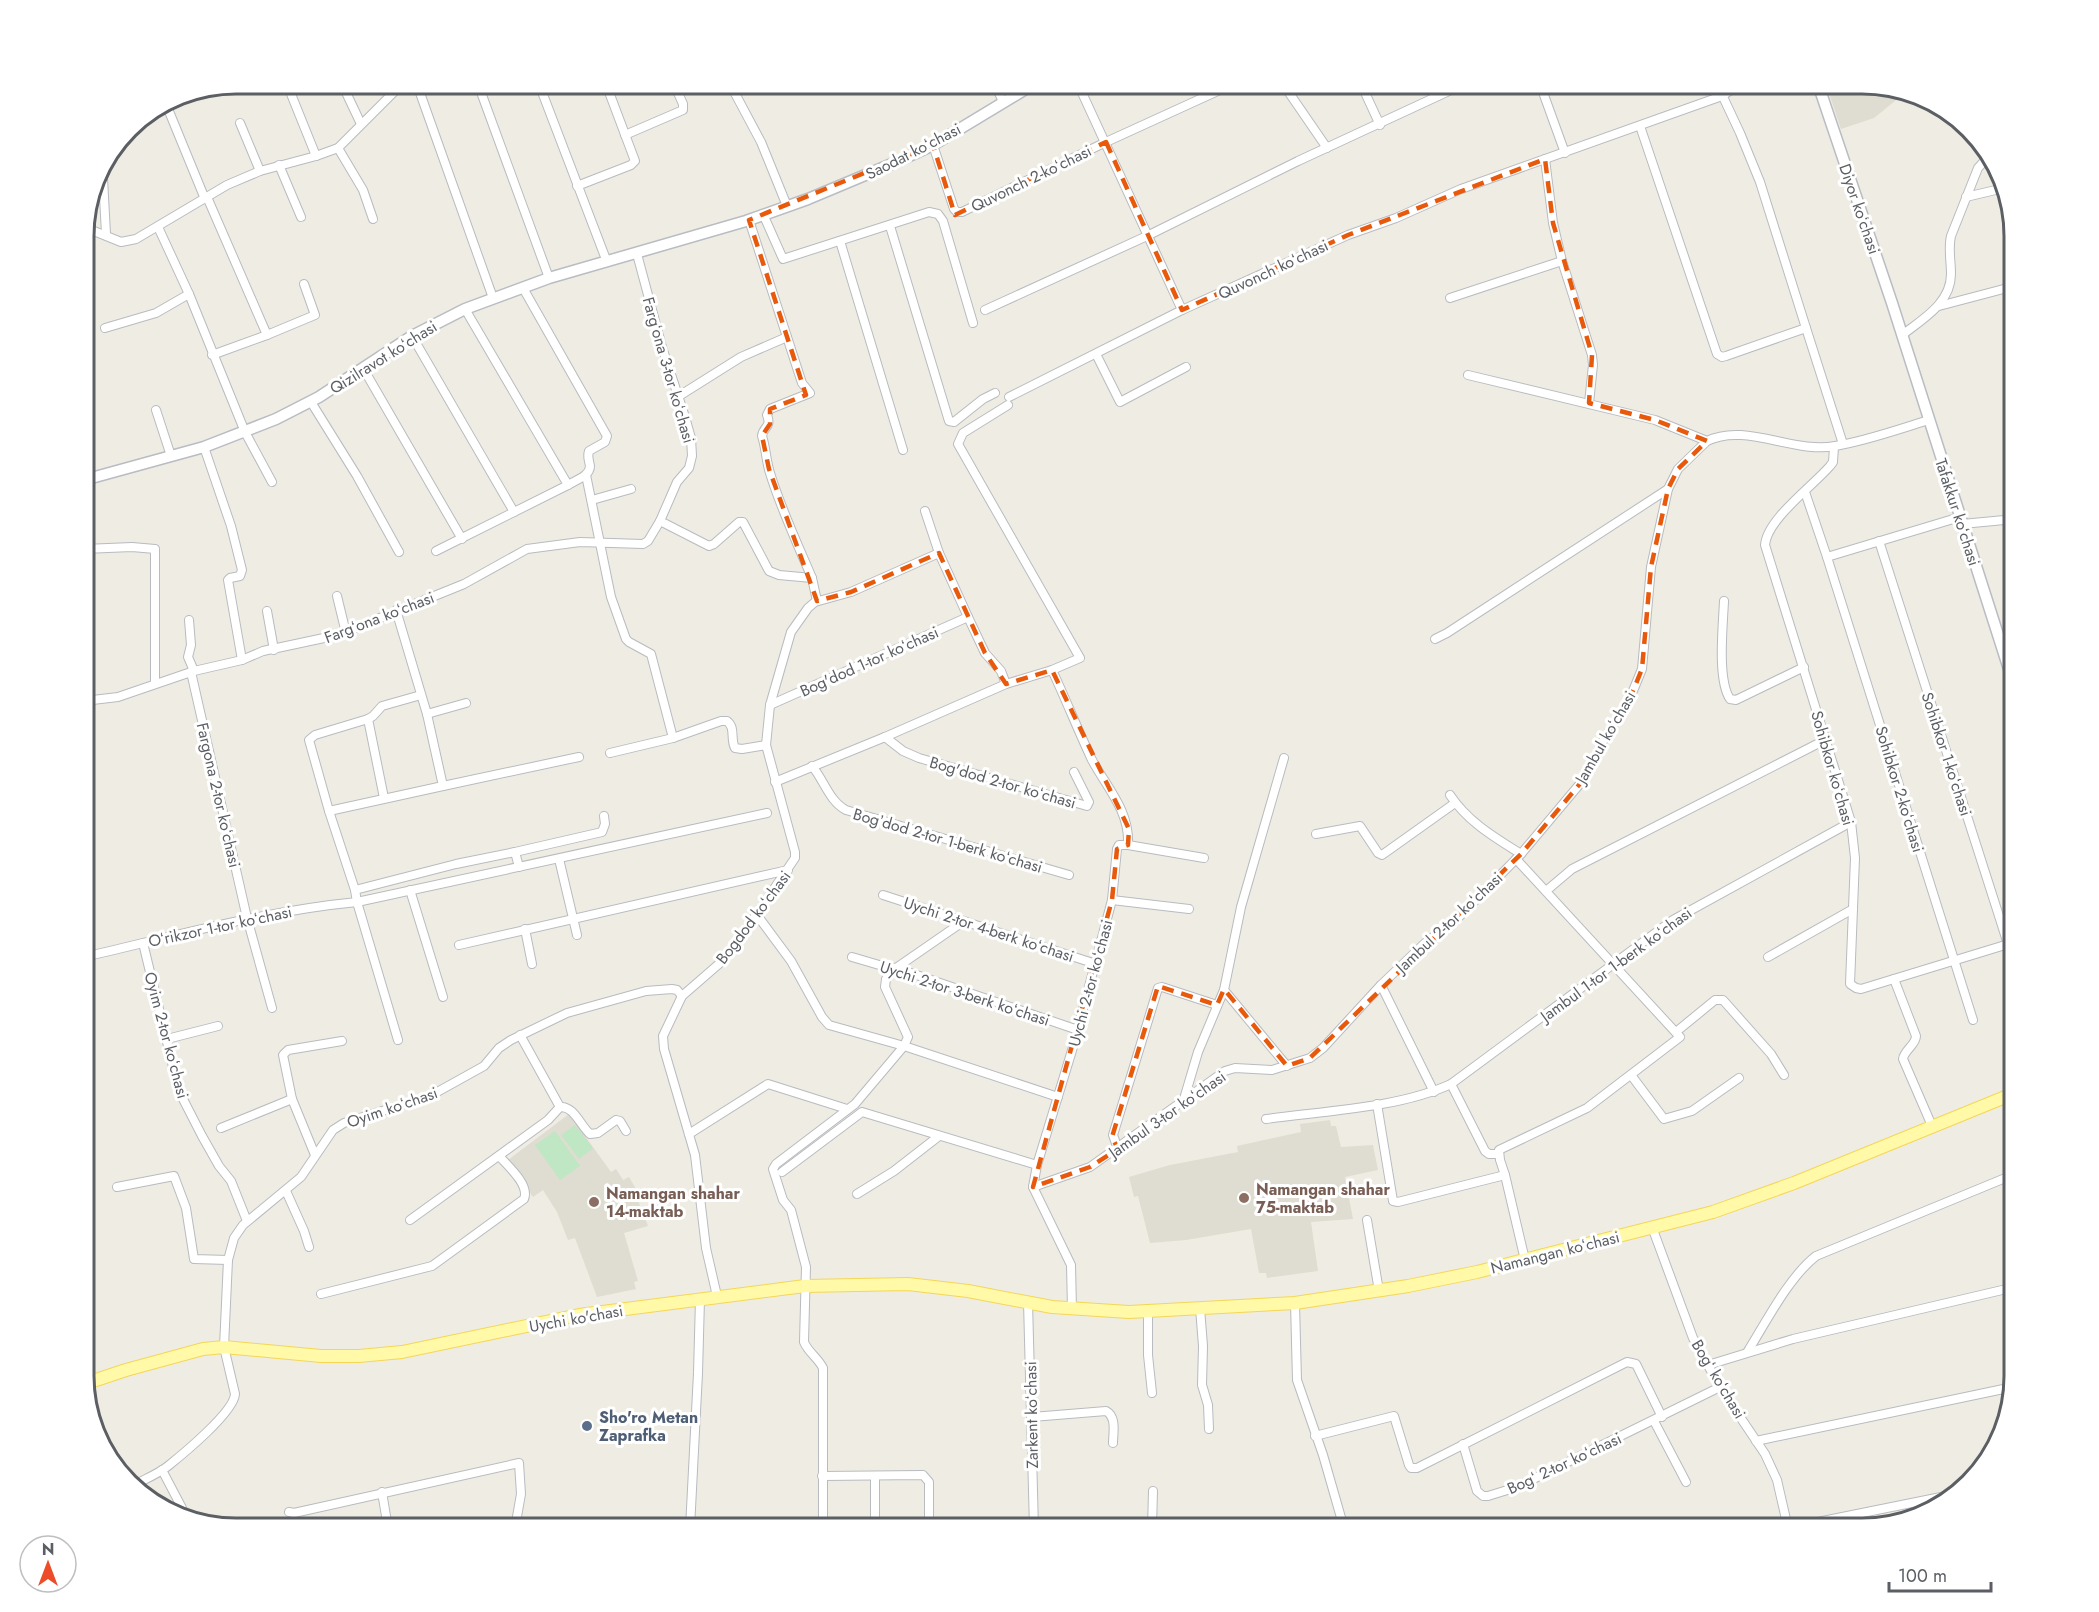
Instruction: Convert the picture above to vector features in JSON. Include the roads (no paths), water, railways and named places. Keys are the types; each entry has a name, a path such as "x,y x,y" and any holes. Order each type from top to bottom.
{"main road":[{"name":"Namangan koʻchasi","path":"1072,1309 1148,1311 1294,1303 1443,1279 1713,1212 1794,1183 2004,1097"},
{"name":"Uychi ko'chasi","path":"95,1381 183,1353 224,1347 321,1356 359,1356 402,1352 579,1315 805,1286 908,1284 1072,1309"}],"street":[{"name":"Quvonch 2-koʻchasi","path":"1083,94 1182,310"},
{"name":"Quvonch 2-koʻchasi","path":"933,145 954,209 959,212 1210,94"},
{"path":"1290,94 1327,148"},
{"path":"1366,94 1380,125"},
{"path":"984,310 1147,236 1443,94"},
{"path":"1544,94 1564,153"},
{"name":"Quvonch koʻchasi","path":"1052,670 1080,658 958,444 963,433 1008,401 1096,354 1182,310 1348,235 1396,218 1461,189 1725,94"},
{"name":"Diyor koʻchasi","path":"1821,94 1902,335"},
{"path":"291,95 316,156"},
{"path":"347,95 361,124"},
{"path":"95,230 121,242 136,240 227,185 260,171 338,148 391,95"},
{"path":"421,95 493,298"},
{"path":"482,95 549,278"},
{"path":"543,95 607,262"},
{"path":"577,186 633,164 635,159 610,95"},
{"path":"625,135 684,110 679,95"},
{"path":"736,95 761,141 787,206"},
{"path":"1000,95 1004,102"},
{"name":"Saodat koʻchasi","path":"787,206 933,145 1016,95"},
{"path":"1722,96 1760,182 1843,444"},
{"path":"169,112 267,334"},
{"path":"240,123 260,171"},
{"path":"1640,126 1717,354 1722,357 1806,328"},
{"path":"338,148 363,190 373,219"},
{"path":"1545,159 1553,223 1562,261 1592,355 1593,365 1588,403"},
{"path":"1940,306 1951,277 1950,240 1978,168 1983,162"},
{"path":"279,165 301,217"},
{"path":"104,184 106,234"},
{"path":"1966,197 1996,190"},
{"name":"Qizilravot koʻchasi","path":"95,477 204,447 245,432 311,402 412,336 465,309 493,298 549,278 637,254 787,206"},
{"path":"764,214 783,259 934,212 940,216 973,323"},
{"path":"749,220 802,383 810,393 770,409 767,415 768,426 762,436 768,456 769,470 782,509 812,578 817,602 851,592 939,553"},
{"path":"158,226 189,294 245,432 272,482"},
{"path":"890,226 949,421 954,422 983,399 995,393"},
{"path":"840,241 903,450"},
{"name":"Fargʻona 3-tor koʻchasi","path":"637,254 662,347 691,438 692,459 689,468 677,482 660,521"},
{"path":"1450,298 1562,261"},
{"path":"212,355 315,315 304,284"},
{"path":"436,551 586,475 590,468 589,451 605,442 607,436 523,288"},
{"path":"1902,335 1940,306 2004,289"},
{"path":"105,328 156,313 189,294"},
{"path":"465,309 568,485"},
{"name":"Tafakkur koʻchasi","path":"1902,335 2004,654"},
{"path":"412,336 514,512"},
{"path":"678,396 741,357 786,337"},
{"path":"1096,354 1120,402 1186,367"},
{"path":"363,368 462,539"},
{"path":"1468,375 1655,420 1707,441"},
{"path":"311,402 357,476 399,552"},
{"path":"156,411 171,456"},
{"path":"1435,639 1668,489 1678,469 1707,441 1719,435 1739,435 1811,446 1834,447 1929,420"},
{"path":"204,447 231,526 242,570 240,576 228,580 242,660"},
{"name":"Sohibkor koʻchasi","path":"1834,447 1833,462 1774,524 1766,537 1765,545 1851,822 1855,858 1851,986 1862,989 2004,946"},
{"path":"586,475 604,567 615,607 629,642 651,654 672,738"},
{"path":"592,500 631,489"},
{"name":"Jambul koʻchasi","path":"1519,856 1584,779 1604,739 1628,703 1643,660 1652,567 1668,489"},
{"name":"Sohibkor 2-koʻchasi","path":"1805,492 1973,1020"},
{"path":"925,511 939,553 968,617 985,653 1001,670 1006,684"},
{"path":"1827,557 1879,541 1961,521 2004,519"},
{"path":"660,521 709,546 739,522 743,522 772,573 812,578"},
{"name":"Fargʻona koʻchasi","path":"95,700 118,697 155,683 242,660 252,654 346,633 396,610 464,584 521,552 559,544 600,541 643,544 648,541 660,521"},
{"name":"Sohibkor 1-koʻchasi","path":"1879,541 2004,920"},
{"path":"95,549 132,547 155,549 155,683"},
{"path":"337,596 346,633"},
{"name":"Bogdod koʻchasi","path":"717,1296 706,1248 699,1180 689,1134 662,1042 667,1025 682,996 720,963 794,862 795,852 766,745 770,705 791,632 808,608 817,602"},
{"path":"1724,602 1722,660 1730,699 1736,700 1804,667"},
{"path":"396,610 427,714 443,786"},
{"path":"267,611 274,650"},
{"name":"Bog'dod 1-tor koʻchasi","path":"770,705 968,617"},
{"name":"Fargona 2-tor koʻchasi","path":"189,620 191,645 188,657 247,918 272,1008"},
{"path":"775,782 1006,684 1052,670 1093,761 1119,804 1129,829 1128,845 1204,858"},
{"path":"398,1040 309,740 314,736 368,719 382,706 421,694"},
{"path":"427,714 466,703"},
{"path":"368,719 384,798"},
{"path":"610,753 672,738 725,721 731,725 735,748 766,745"},
{"name":"Bog'dod 2-tor koʻchasi","path":"885,737 903,751 919,758 1087,806 1089,802 1074,772"},
{"path":"1546,891 1572,869 1825,740"},
{"path":"329,811 579,757"},
{"path":"1184,1099 1198,1052 1224,990 1241,907 1284,758"},
{"name":"Bogʼdod 2-tor 1-berk koʻchasi","path":"812,766 835,802 846,810 1070,875"},
{"path":"1450,795 1475,824 1519,856 1546,891 1680,1037 1587,1108 1500,1149 1499,1154 1525,1260"},
{"path":"1317,834 1360,826 1378,853 1382,855 1455,803"},
{"name":"Oʻrikzor 1-tor koʻchasi","path":"95,954 247,918 357,902 767,813"},
{"path":"355,890 602,832 605,824 604,816"},
{"name":"Jambul 1-tor 1-berk koʻchasi","path":"1434,1092 1451,1084 1684,913 1851,822"},
{"name":"Uychi 2-tor koʻchasi","path":"1033,1187 1112,900 1117,849 1119,845 1128,845"},
{"path":"515,852 519,867"},
{"name":"Jambul 2-tor koʻchasi","path":"1381,985 1425,943 1455,921 1519,856"},
{"path":"559,859 577,935"},
{"path":"459,945 789,870"},
{"path":"410,890 443,997"},
{"name":"Uychi 2-tor 4-berk koʻchasi","path":"883,896 1096,964"},
{"path":"1112,900 1190,909"},
{"path":"1768,957 1853,909"},
{"path":"757,915 791,961 829,1025 904,1046 1058,1097"},
{"path":"823,1518 823,1371 822,1365 806,1348 804,1342 806,1267 791,1210 783,1200 773,1168 855,1104 904,1046 908,1037 885,987 886,979 896,969 964,921"},
{"path":"525,929 532,964"},
{"name":"Oyim 2-tor koʻchasi","path":"143,943 183,1099 219,1166 231,1181 248,1221"},
{"name":"Uychi 2-tor 3-berk koʻchasi","path":"852,957 896,969 1078,1030"},
{"path":"1894,979 1916,1036 1916,1040 1904,1054 1903,1059 1932,1126"},
{"path":"1266,1119 1377,1104 1434,1092 1381,985"},
{"name":"Jambul 3-tor koʻchasi","path":"1033,1187 1090,1167 1225,1071 1244,1068 1267,1071 1310,1058 1323,1048 1381,985"},
{"path":"1118,1149 1113,1135 1157,990 1162,987 1217,1005"},
{"name":"Oyim koʻchasi","path":"162,1470 212,1427 234,1401 235,1394 224,1347 228,1260 236,1233 306,1171 336,1126 430,1096 478,1070 505,1044 567,1013 646,991 672,989 677,990 682,996"},
{"path":"1224,990 1287,1066"},
{"path":"1676,1032 1715,1000 1723,1000 1771,1054 1784,1075"},
{"path":"166,1039 218,1026"},
{"path":"520,1035 560,1107 570,1109 590,1134 598,1133 616,1120 620,1121 626,1131"},
{"path":"315,1155 292,1099 284,1053 288,1050 342,1041"},
{"path":"1631,1075 1664,1119 1692,1110 1739,1078"},
{"path":"689,1134 768,1084 847,1109"},
{"path":"1451,1084 1485,1151 1489,1154 1499,1154"},
{"path":"221,1128 292,1099"},
{"path":"1377,1104 1393,1201 1398,1202 1505,1175"},
{"path":"410,1220 548,1120 560,1107"},
{"path":"782,1172 862,1112 1037,1166"},
{"path":"857,1194 894,1171 939,1136"},
{"path":"321,1294 432,1266 524,1199 525,1188 499,1156"},
{"path":"117,1187 174,1176 186,1209 194,1259 228,1260"},
{"path":"1748,1351 1774,1306 1801,1271 1816,1256 2004,1179"},
{"path":"1033,1187 1071,1265 1072,1309"},
{"path":"286,1191 309,1247"},
{"path":"1367,1220 1379,1291"},
{"name":"Bogʻ koʻchasi","path":"1652,1227 1693,1338 1777,1480 1786,1518"},
{"path":"1708,1365 1793,1339 2004,1290"},
{"path":"690,1518 700,1299"},
{"name":"Zarkent koʻchasi","path":"1028,1302 1034,1518"},
{"path":"1294,1303 1297,1380 1341,1518"},
{"path":"1200,1308 1203,1346 1202,1385 1208,1405 1209,1429"},
{"path":"1148,1311 1148,1355 1152,1394"},
{"path":"1315,1436 1391,1415 1394,1416 1409,1466 1414,1468 1627,1362 1636,1364 1662,1417"},
{"name":"Bogʻ 2-tor koʻchasi","path":"1463,1444 1477,1491 1483,1496 1488,1496 1517,1487 1720,1387"},
{"path":"1756,1441 2003,1389"},
{"path":"1032,1417 1107,1411 1113,1419 1113,1443"},
{"path":"1654,1421 1686,1482"},
{"path":"289,1512 294,1513 519,1463 521,1494 518,1518"},
{"path":"142,1481 162,1470 181,1507"},
{"path":"822,1476 926,1477 929,1482 929,1518"},
{"path":"875,1476 875,1518"},
{"path":"1152,1518 1153,1491"},
{"path":"382,1492 386,1518"},
{"path":"1837,1518 1931,1499"}],"place":[{"name":"Namangan shahar 75-maktab","path":"1244,1198"},
{"name":"Namangan shahar 14-maktab","path":"594,1202"},
{"name":"Sho'ro Metan Zaprafka","path":"587,1426"}]}
